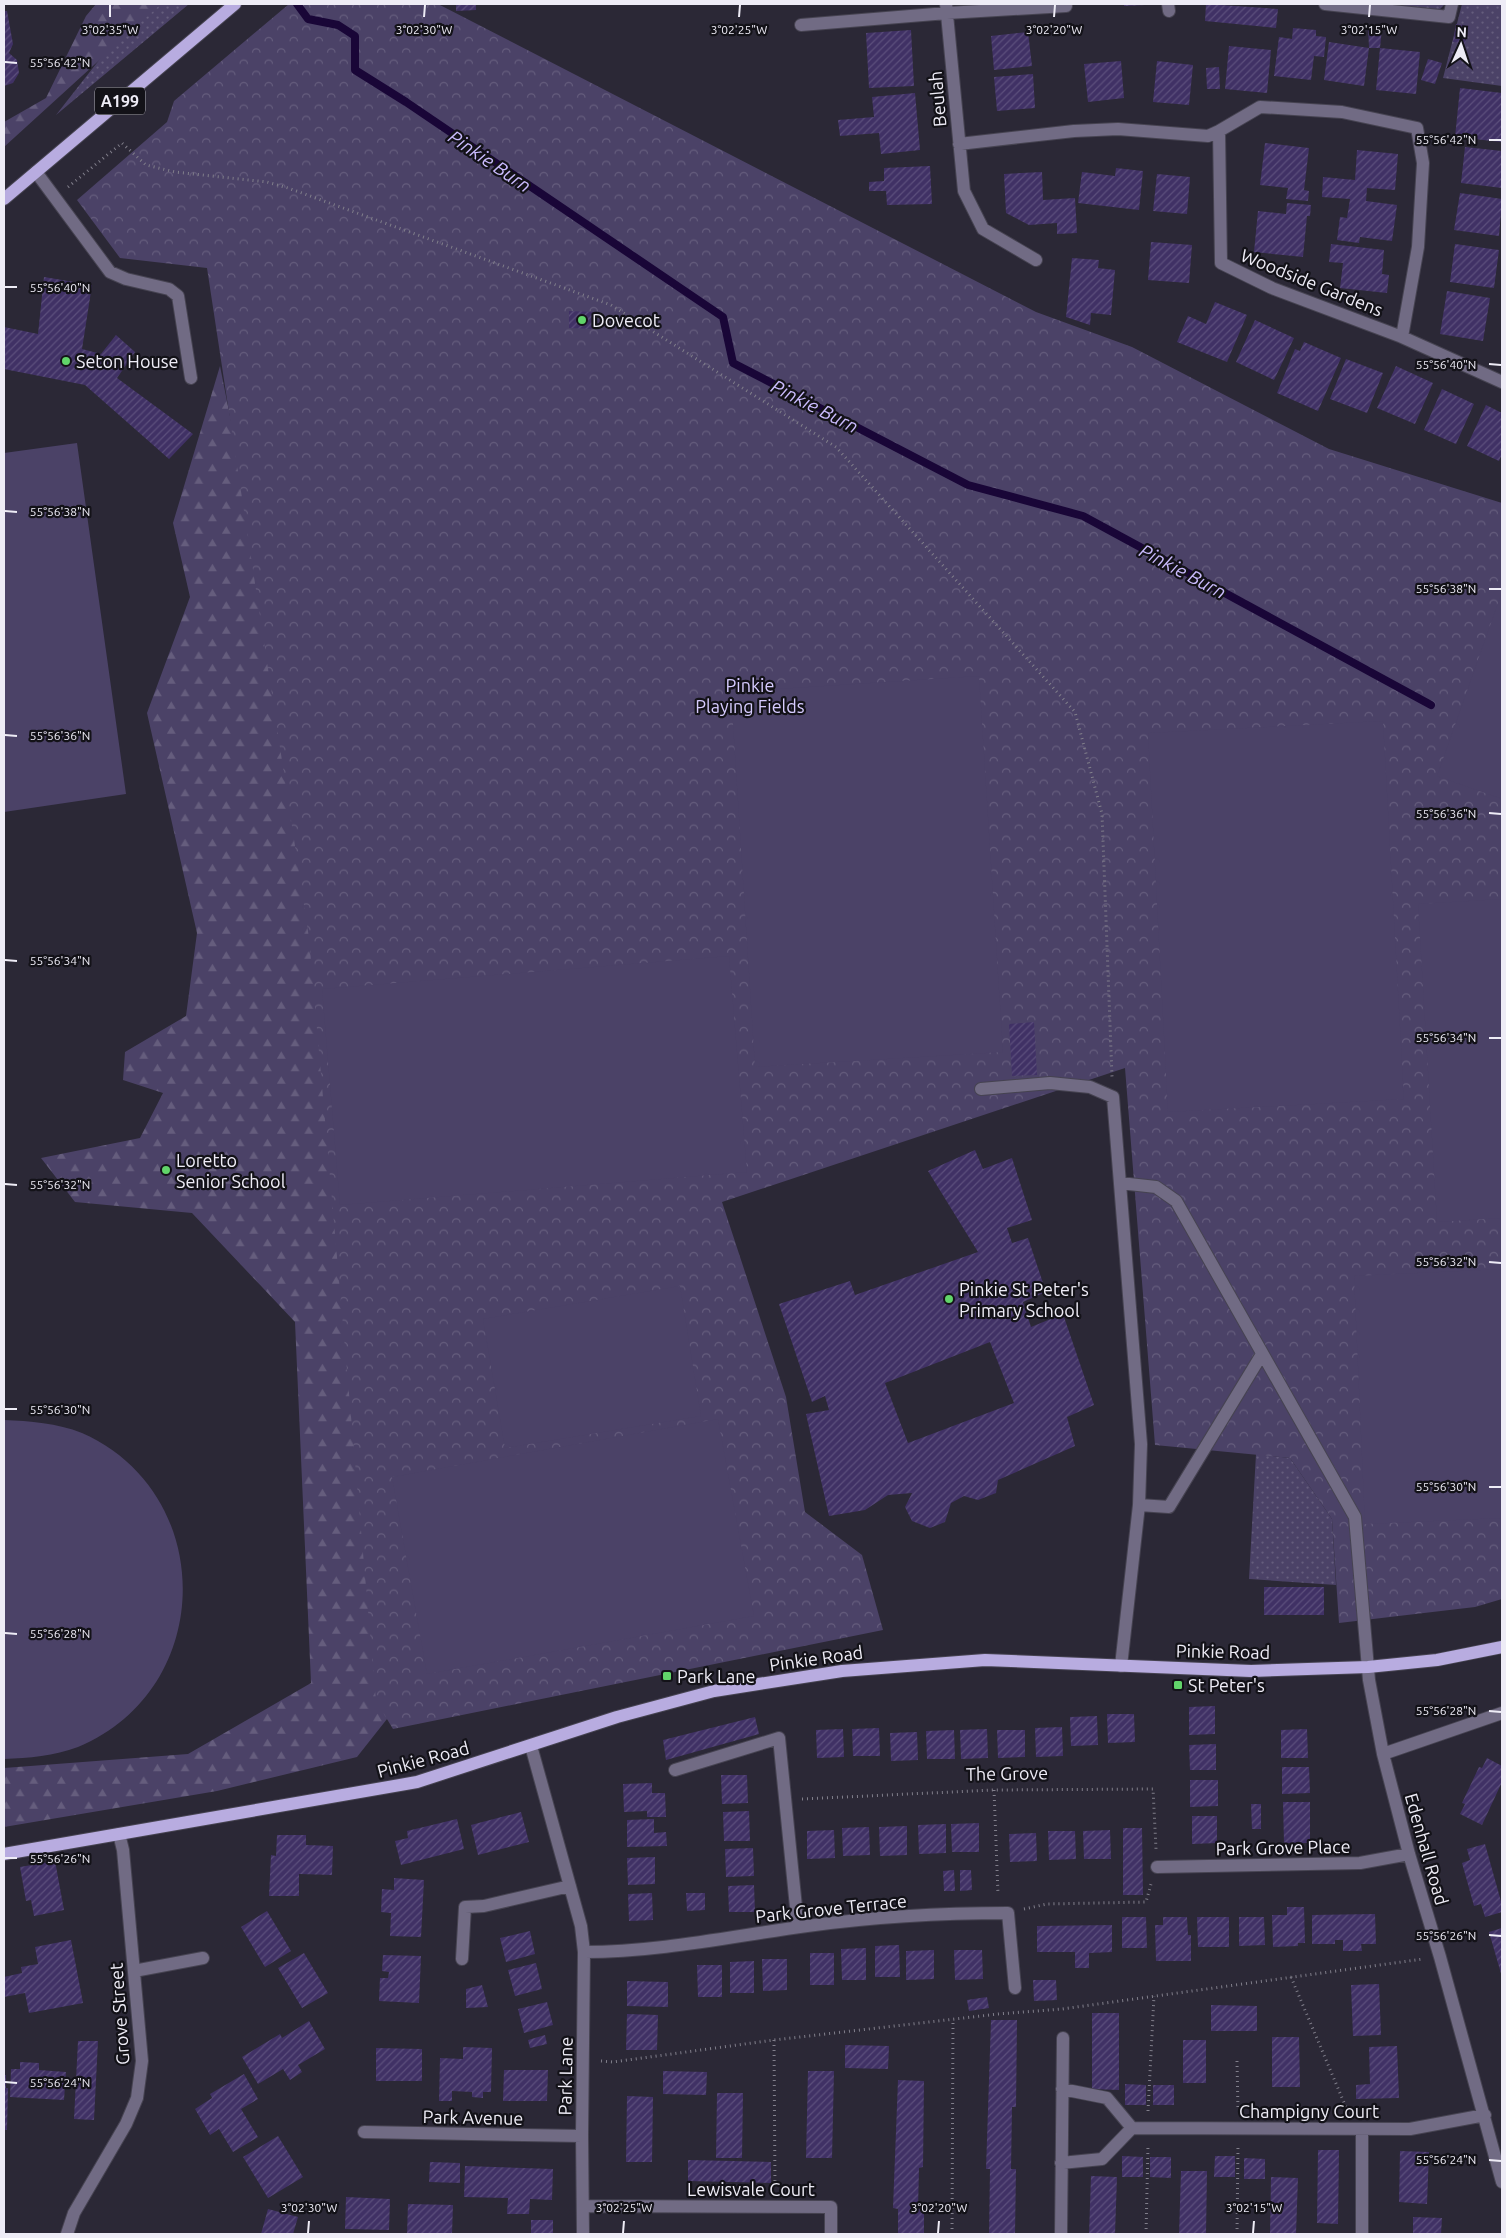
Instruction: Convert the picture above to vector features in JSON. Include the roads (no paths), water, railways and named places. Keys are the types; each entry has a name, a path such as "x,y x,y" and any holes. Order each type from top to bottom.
{"main road":[{"name":"A199","path":"4,199 235,4"},
{"name":"Pinkie Road","path":"4,1854 417,1782 617,1717 714,1691 842,1671 985,1660 1251,1671 1368,1667 1437,1660 1502,1647"}],"street":[{"path":"1325,4 1449,16 1452,4"},
{"path":"801,25 947,8 1066,6"},
{"name":"Beulah","path":"947,8 958,144 964,191 983,229 1036,260"},
{"name":"Woodside Gardens","path":"958,144 1074,131 1118,129 1208,136 1260,107 1342,112 1417,128 1423,163 1418,247 1402,337"},
{"name":"Woodside Gardens","path":"1219,131 1221,263 1272,288 1402,337 1502,382"},
{"path":"36,172 110,272 126,279 169,289 178,296 191,378"},
{"path":"981,1089 1050,1083 1090,1087 1113,1098 1141,1444 1139,1505 1121,1666"},
{"name":"Edenhall Road","path":"1120,1183 1156,1187 1176,1201 1355,1517 1371,1695 1383,1754 1409,1854 1485,2115 1502,2182"},
{"path":"1139,1505 1169,1507 1262,1354"},
{"path":"1383,1754 1502,1713"},
{"path":"675,1770 779,1738 798,1927"},
{"name":"Park Lane","path":"531,1746 581,1926 584,1952 583,2234"},
{"name":"Grove Street","path":"67,2234 74,2214 126,2124 137,2098 142,2061 120,1834"},
{"name":"Park Grove Place","path":"1157,1867 1360,1864 1409,1854"},
{"path":"462,1959 465,1907 484,1906 570,1886"},
{"name":"Park Grove Terrace","path":"584,1952 673,1945 798,1927 940,1914 1003,1913 1015,1988"},
{"path":"134,1971 203,1958"},
{"path":"1061,2234 1063,2038"},
{"path":"1061,2163 1102,2159 1132,2128 1107,2098 1062,2089"},
{"name":"Champigny Court","path":"1132,2128 1410,2129 1485,2115"},
{"path":"1359,2129 1362,2234"},
{"name":"Park Avenue","path":"364,2132 582,2136"},
{"name":"Lewisvale Court","path":"583,2206 831,2207 832,2234"}],"waterway":[{"name":"Pinkie Burn","path":"297,4 308,19 338,25 355,36 355,70 406,102 723,317 733,363 968,485 1083,516 1431,705"}],"place":[{"name":"Dovecot","path":"582,320"},
{"name":"Seton House","path":"66,361"},
{"name":"Loretto Senior School","path":"166,1170"},
{"name":"Pinkie St Peter's Primary School","path":"949,1299"},
{"name":"Park Lane","path":"667,1676"},
{"name":"St Peter's","path":"1178,1685"}],"park label":[{"name":"Pinkie Playing Fields","path":"750,695"}]}
